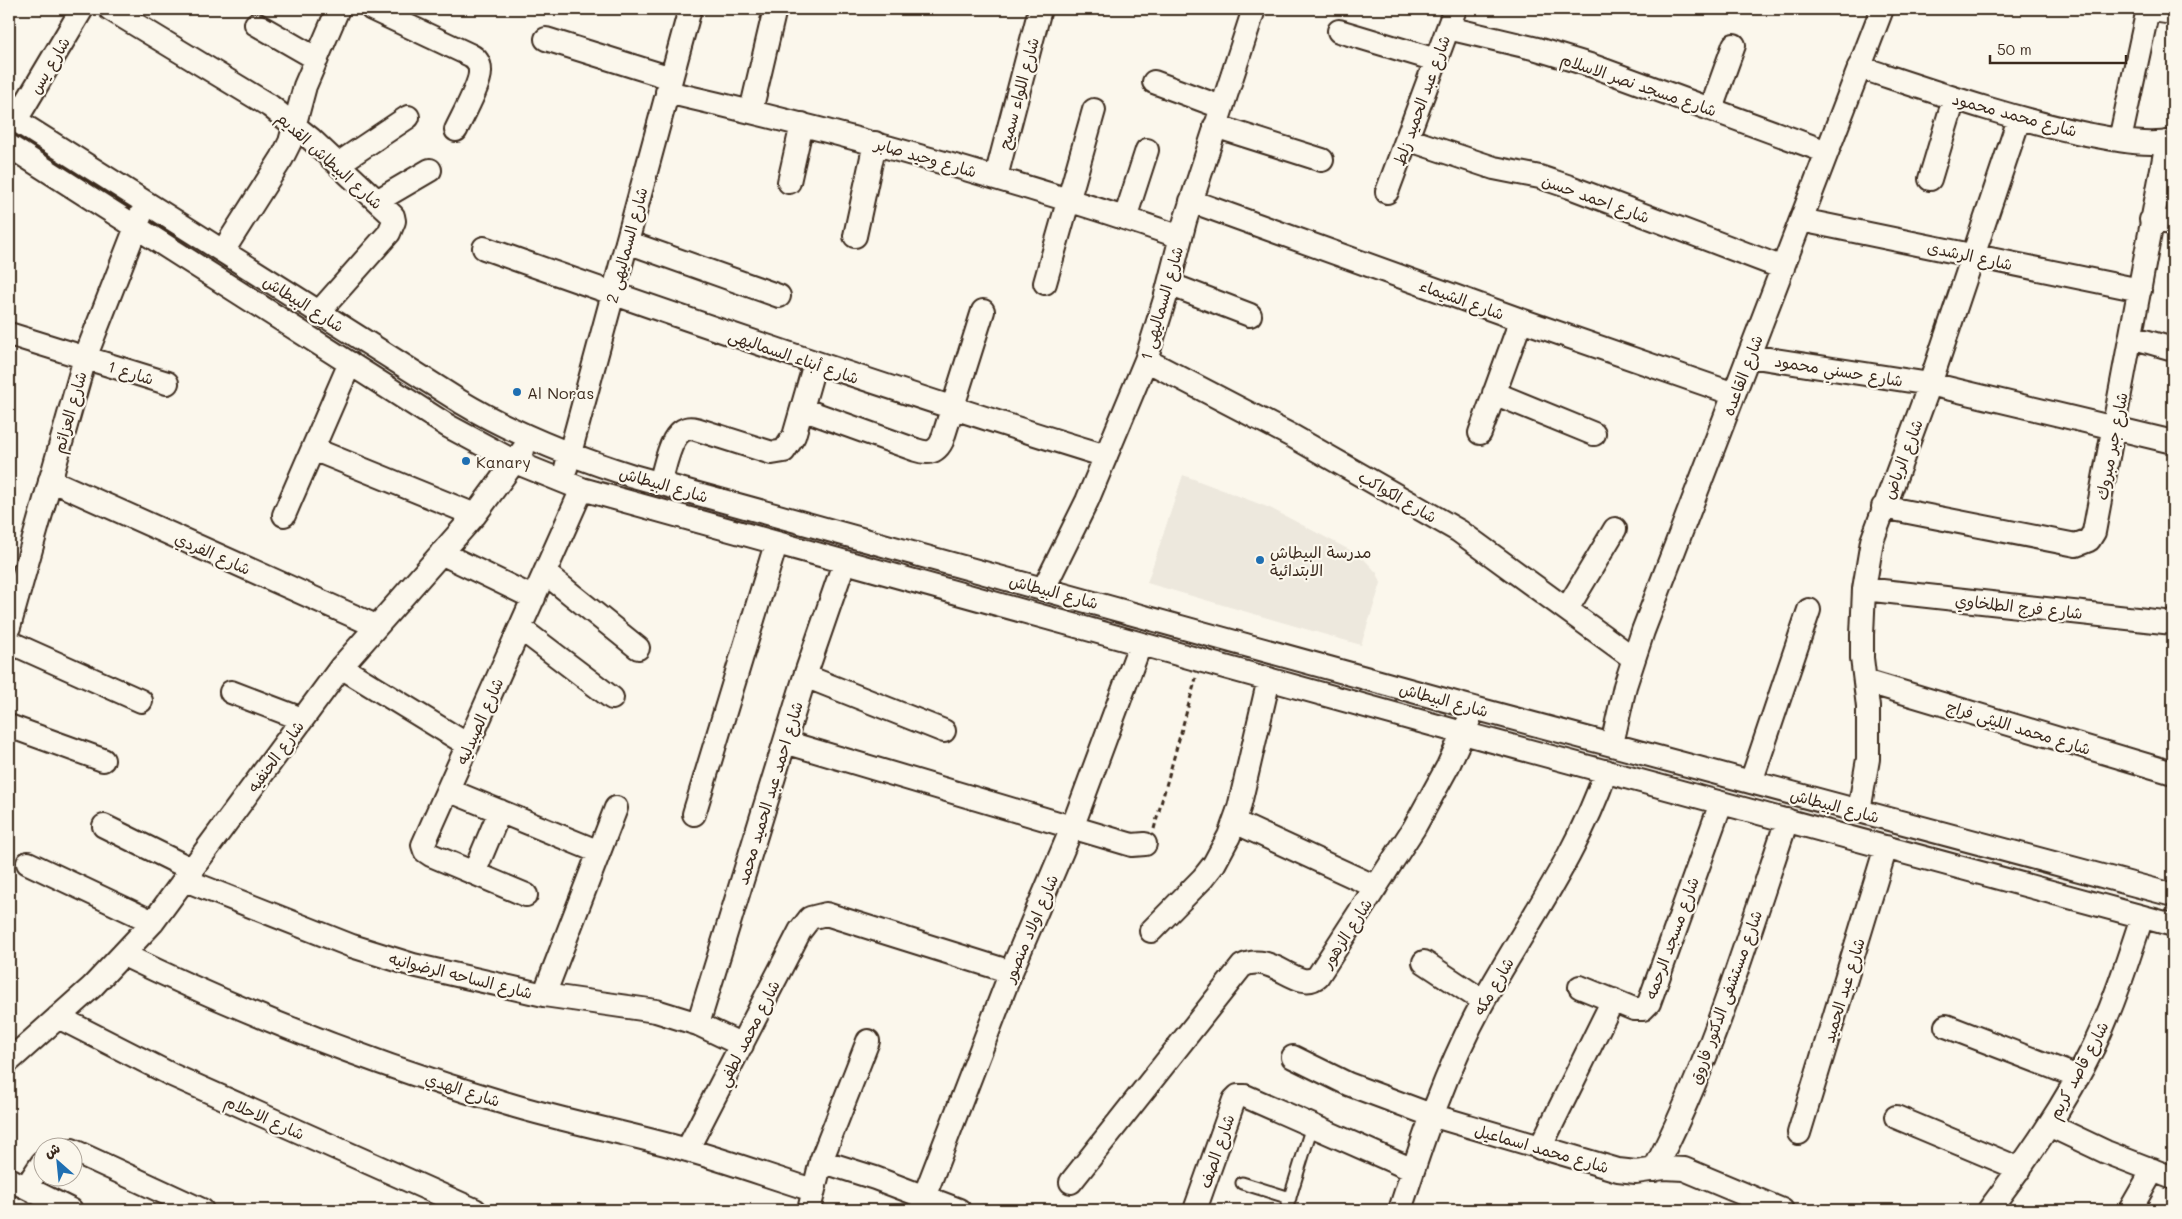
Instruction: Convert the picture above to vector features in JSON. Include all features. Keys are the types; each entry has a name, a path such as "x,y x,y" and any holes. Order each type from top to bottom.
{"street":[{"name":"شارع يس","path":"12,118 82,9"},
{"name":"شارع البيطاش القديم","path":"110,9 244,88 295,125 393,216 393,227 319,312"},
{"path":"223,251 282,158 295,125 305,86 338,9"},
{"path":"372,9 470,55 478,62 480,68 479,79 456,130"},
{"name":"شارع السماليهى 2","path":"572,485 570,455 690,9"},
{"name":"شارع اللواء سميح","path":"996,177 1040,9"},
{"name":"شارع السماليهى 1","path":"1044,588 1066,545 1106,456 1146,360 1191,201 1254,9"},
{"name":"شارع القاعده","path":"1612,744 1619,708 1633,658 1882,9"},
{"path":"2120,140 2147,9 2173,13"},
{"path":"751,111 774,13"},
{"name":"شارع عبد الحميد زلط","path":"1387,192 1451,19"},
{"name":"شارع مسجد نصر الاسلام","path":"1451,19 1522,46 1593,66 1827,152"},
{"path":"256,24 317,59"},
{"path":"1339,30 1436,60"},
{"name":"شارع وحيد صابر","path":"546,39 669,85 751,111 996,177 1180,237"},
{"path":"1711,109 1734,44"},
{"name":"شارع محمد محمود","path":"1859,67 2019,119 2120,140 2170,142"},
{"path":"1154,82 1218,116 1322,160"},
{"path":"1930,179 1954,98"},
{"path":"1045,283 1094,110"},
{"path":"338,164 408,117"},
{"name":"شارع البيطاش","path":"12,118 461,402 530,439 570,455 660,483 1474,708 2173,894"},
{"name":"شارع الرياض","path":"1859,811 1867,768 1869,733 1862,635 1864,589 1872,541 1930,384 2019,119"},
{"path":"789,182 802,124"},
{"name":"شارع احمد حسن","path":"1407,139 1494,168 1540,177 1570,187 1783,268"},
{"name":"شارع جبر مبروك","path":"1883,507 2081,545 2089,540 2094,532 2140,290 2162,222 2170,142"},
{"path":"856,236 875,143"},
{"name":"شارع البيطاش","path":"9,146 463,434 515,462 572,485 854,566 2173,925"},
{"path":"1125,218 1147,150"},
{"path":"377,201 430,170"},
{"name":"شارع الشيماء","path":"1191,201 1521,320 1734,394"},
{"name":"شارع العزائم","path":"9,627 85,358 146,202"},
{"name":"شارع الرشدى","path":"1801,220 2140,290"},
{"path":"628,242 779,296"},
{"name":"شارع أبناء السماليهى","path":"484,248 815,363 953,409 1106,456"},
{"path":"1169,284 1250,315"},
{"path":"802,409 925,453 934,451 940,445 953,409 983,311"},
{"path":"1480,433 1521,320"},
{"name":"شارع 1","path":"9,334 167,383"},
{"path":"2131,337 2173,349"},
{"name":"شارع حسني محمود","path":"1749,356 1930,384 2173,442"},
{"name":"شارع الكواكب","path":"1146,360 1294,437 1459,531 1633,658"},
{"path":"284,515 350,363"},
{"path":"660,483 674,438 681,430 691,428 766,451 778,452 784,450 792,441 815,363"},
{"path":"1494,393 1594,434"},
{"name":"شارع الحنفيه","path":"9,1061 58,1018 124,955 154,922 341,667 475,515 530,439"},
{"path":"313,449 475,515"},
{"name":"شارع الفردي","path":"50,480 376,626"},
{"name":"شارع الصيدليه","path":"526,895 431,855 424,848 425,838 534,598 572,485"},
{"path":"1567,609 1615,529"},
{"name":"شارع احمد عبد الحميد محمد","path":"698,1024 805,676 854,566 874,542"},
{"path":"694,814 776,544"},
{"path":"441,553 534,598"},
{"path":"544,572 638,648"},
{"name":"شارع فرج الطلخاوي","path":"1864,589 2173,623"},
{"path":"1751,782 1809,610"},
{"path":"520,628 612,698"},
{"path":"9,642 141,702"},
{"name":"شارع اولاد منصور","path":"922,1203 1011,972 1072,828 1140,644"},
{"path":"341,667 468,745"},
{"path":"805,676 944,731"},
{"path":"1151,931 1214,864 1235,822 1269,679"},
{"name":"شارع محمد الليثى فراج","path":"1865,681 2173,773"},
{"path":"231,692 302,719"},
{"name":"شارع الزهور","path":"1071,1182 1242,966 1257,961 1264,962 1304,981 1315,979 1432,798 1474,708"},
{"path":"9,726 102,760"},
{"path":"784,742 1072,828 1136,846 1145,844"},
{"name":"شارع مكه","path":"1400,1210 1431,1115 1451,1065 1483,1001 1581,832 1595,802 1606,771"},
{"path":"448,790 600,852"},
{"name":"شارع مسجد الرحمه","path":"1580,986 1638,1009 1649,1003 1721,803"},
{"path":"544,995 616,808"},
{"path":"474,873 500,811"},
{"name":"شارع مستشفى الدكتور فاروق","path":"1654,1170 1684,1109 1713,1036 1787,820"},
{"path":"1235,822 1376,887"},
{"name":"شارع الساحه الرضوانيه","path":"104,826 189,875 352,946 413,965 544,995 656,1011 698,1024 742,1045"},
{"name":"شارع عبد الحميد","path":"1799,1133 1886,847"},
{"path":"28,863 154,922"},
{"name":"شارع محمد لطفي","path":"687,1150 800,930 810,918 826,914 1011,972"},
{"name":"شارع قاصد كريم","path":"1989,1210 2049,1126 2078,1077 2109,1012 2142,917"},
{"name":"شارع الهدي","path":"124,955 208,995 294,1031 444,1084 570,1122 687,1150 811,1200"},
{"path":"1424,962 1483,1001"},
{"path":"1540,1148 1613,1000"},
{"name":"شارع الاحلام","path":"58,1018 179,1078 475,1210"},
{"path":"1946,1026 2078,1077"},
{"path":"811,1200 821,1161 868,1041"},
{"name":"شارع محمد اسماعيل","path":"1293,1057 1348,1084 1431,1115 1618,1170 1636,1172 1664,1168 1684,1169 1782,1210"},
{"name":"شارع الصف","path":"1195,1210 1234,1100 1245,1096 1312,1126"},
{"path":"1896,1117 2020,1168"},
{"path":"1312,1126 1412,1170"},
{"path":"2049,1126 2106,1152 2163,1174 2130,1210"},
{"path":"82,1155 201,1210"},
{"path":"821,1161 922,1203 959,1210"},
{"path":"32,1172 17,1183 71,1210"}],"lane":[{"path":"1286,1210 1312,1126"},
{"path":"1242,1184 1290,1198"}],"path":[{"path":"1145,844 1153,833 1201,661"}],"shaded area":[{"name":"مدرسة البيطاش الابتدائية","path":"1183,475 1270,508 1361,556 1377,573 1381,583 1361,645 1147,583"}],"place":[{"name":"Al Noras","path":"517,392"},
{"name":"Kanary","path":"466,461"},
{"name":"مدرسة البيطاش الابتدائية","path":"1260,560"}]}
